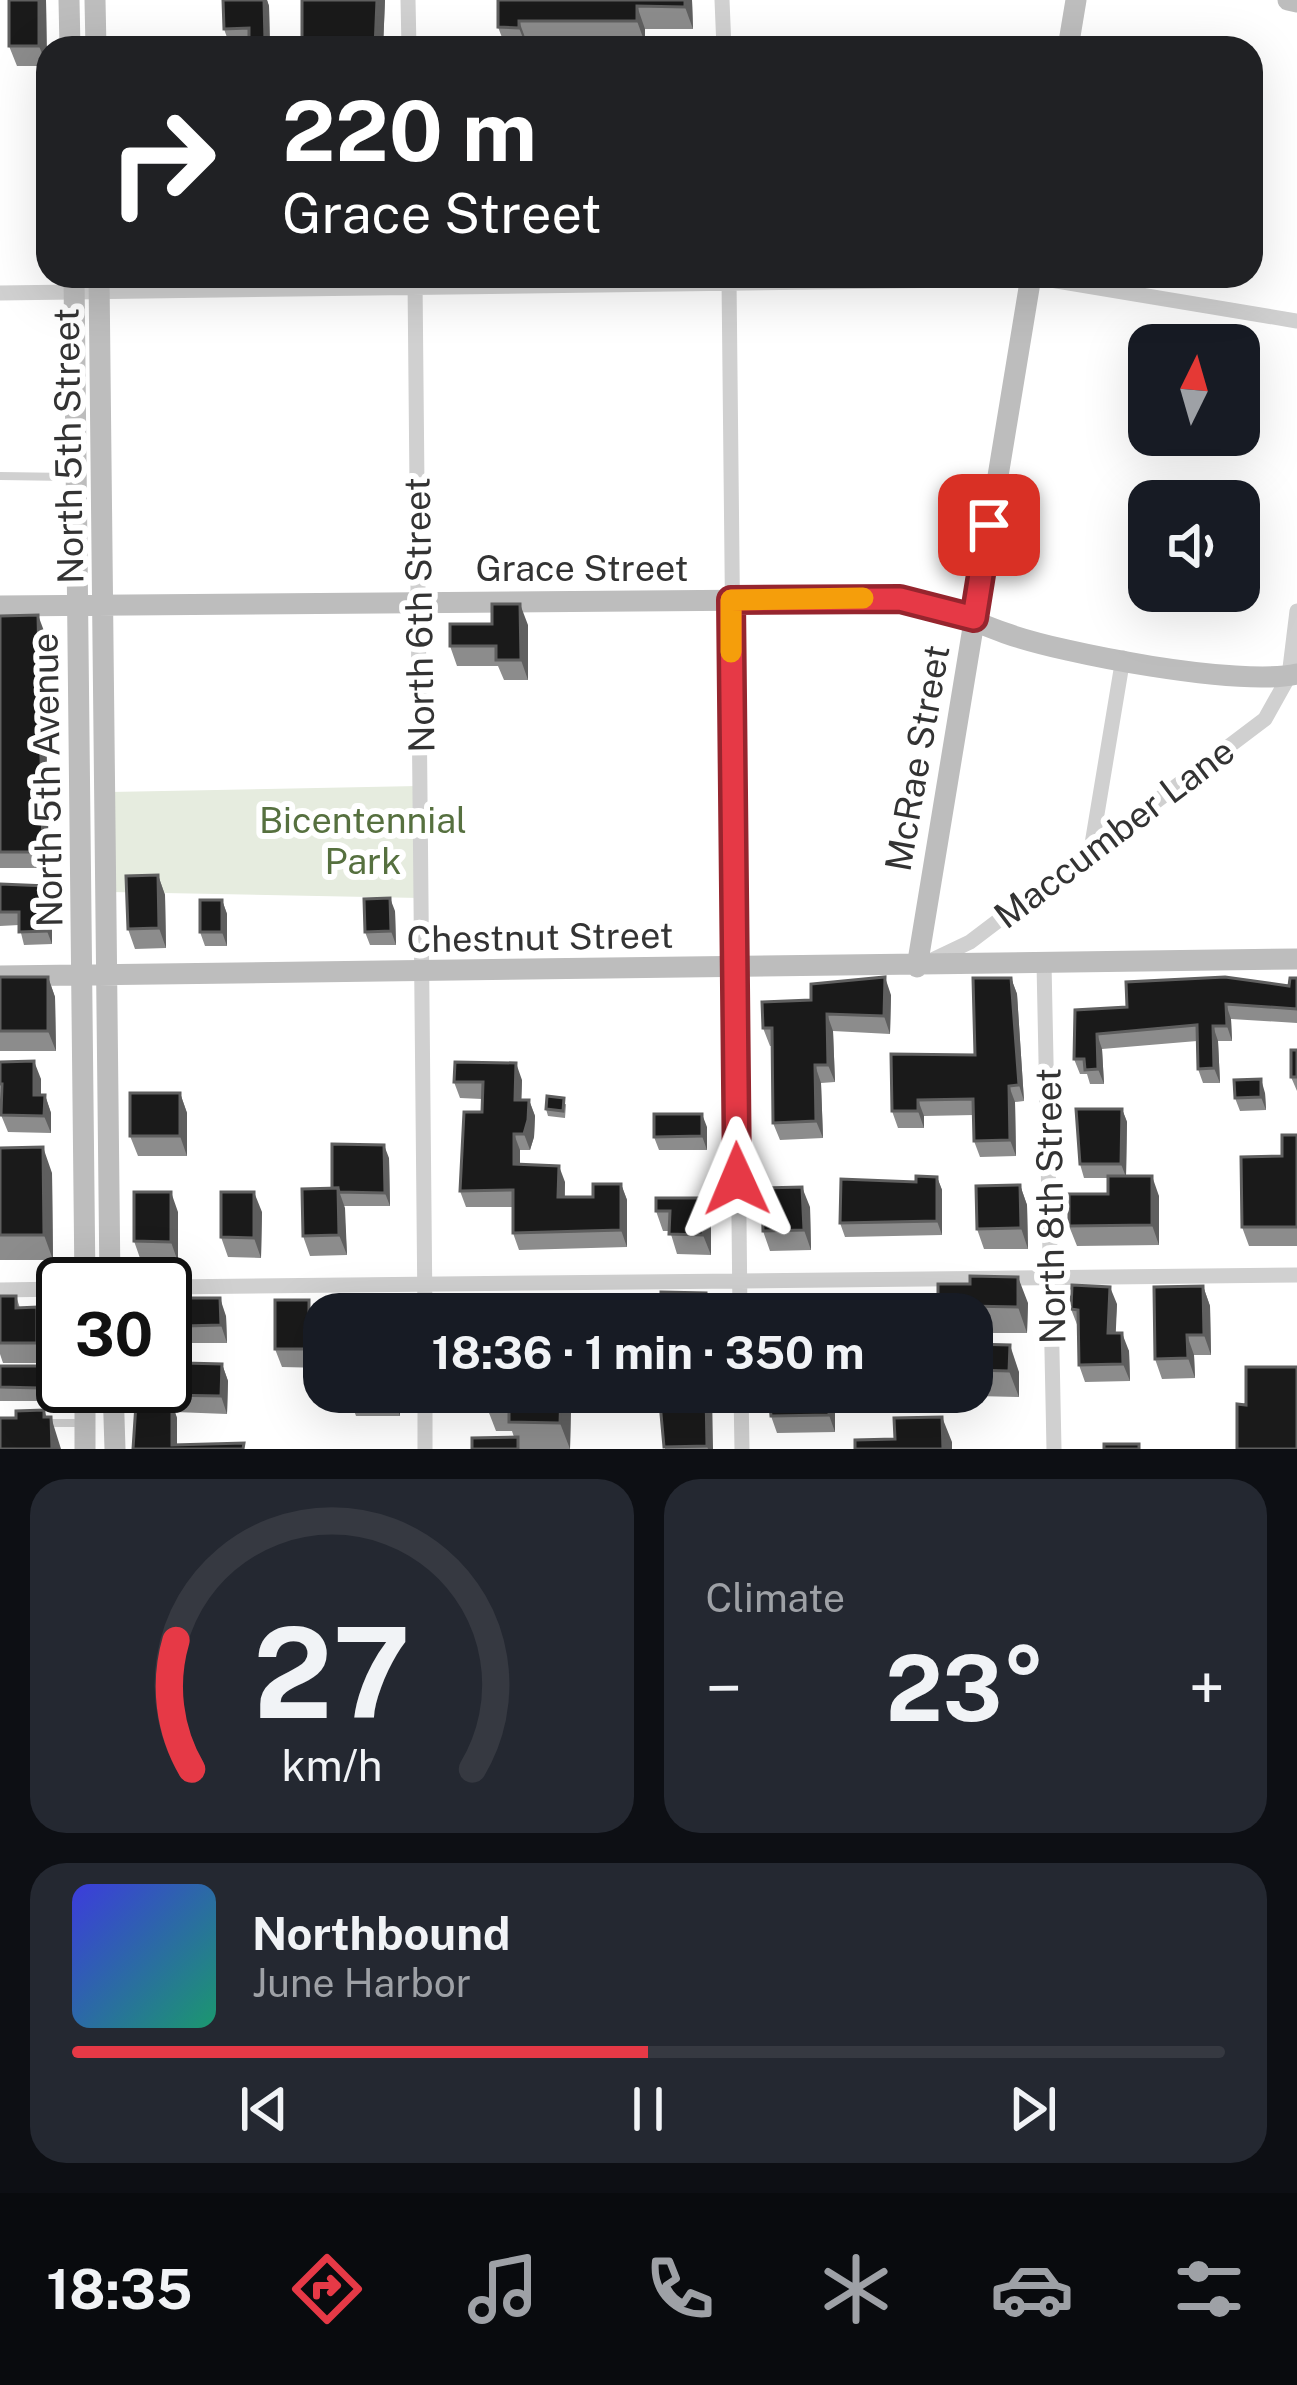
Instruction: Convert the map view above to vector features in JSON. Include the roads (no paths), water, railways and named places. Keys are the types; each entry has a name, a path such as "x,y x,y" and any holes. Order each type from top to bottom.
{"street":[{"path":"69,0 70,36"},
{"path":"95,0 96,36"},
{"path":"408,0 409,36"},
{"path":"722,0 724,36"},
{"path":"1070,36 1076,0"},
{"path":"1288,0 1297,2"},
{"path":"0,293 46,288"},
{"name":"North 5th Avenue","path":"74,288 85,1257"},
{"name":"North 5th Street","path":"99,288 106,975"},
{"name":"North 6th Street","path":"415,288 426,1293"},
{"path":"729,288 740,1293"},
{"name":"McRae Street","path":"917,967 1028,288"},
{"path":"1092,288 1297,321"},
{"name":"Grace Street","path":"0,606 900,599 974,618 1038,643 1245,680 1293,675"},
{"path":"1293,675 1297,611"},
{"path":"1090,850 1123,658"},
{"name":"Maccumber Lane","path":"917,967 970,942 1265,719 1293,675"},
{"name":"Chestnut Street","path":"0,976 1297,959"},
{"name":"North 8th Street","path":"1044,963 1054,1449"},
{"path":"106,975 110,1257"},
{"path":"192,1287 1297,1275"},
{"path":"0,1290 36,1289"},
{"path":"85,1413 85,1449"},
{"path":"114,1413 115,1449"},
{"path":"425,1413 425,1449"},
{"path":"741,1413 742,1449"}],"lane":[{"path":"0,476 75,477"},
{"path":"21,1371 36,1371"},
{"path":"26,1423 85,1423"}],"park label":[{"name":"Bicentennial Park","path":"363,840"}]}
